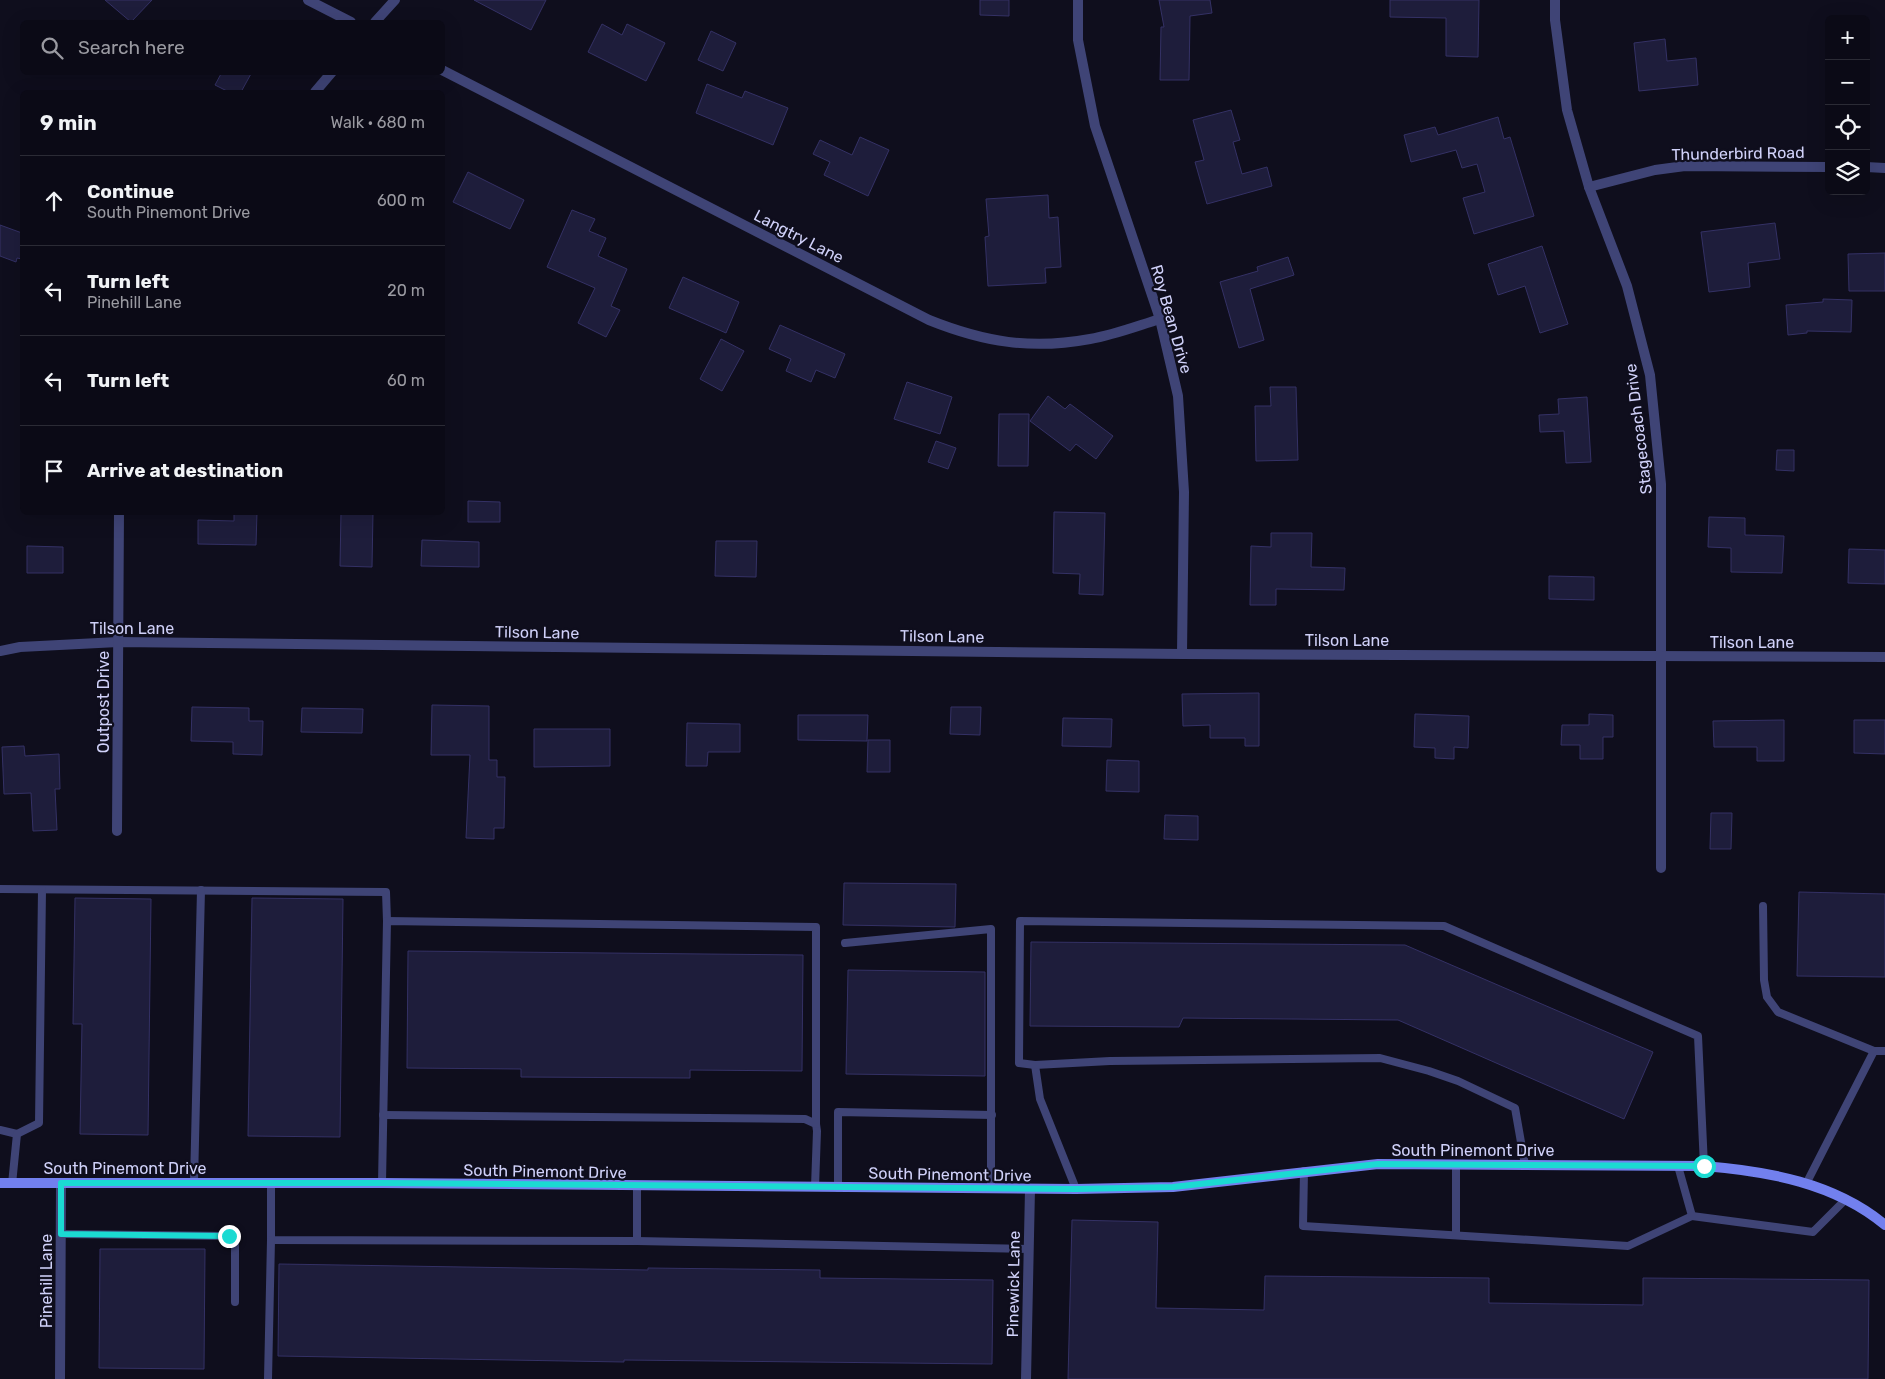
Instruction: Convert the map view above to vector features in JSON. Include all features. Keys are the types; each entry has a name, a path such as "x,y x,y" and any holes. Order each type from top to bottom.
{"street":[{"path":"308,0 347,20"},
{"path":"377,20 395,0"},
{"name":"Roy Bean Drive","path":"1078,0 1078,40 1095,126 1160,319 1178,396 1182,443 1182,654"},
{"name":"Stagecoach Drive","path":"1556,0 1555,20 1568,110 1589,187 1627,286 1650,375 1661,484 1663,657 1661,868"},
{"name":"Langtry Lane","path":"445,72 929,320 966,335 996,342 1026,345 1060,343 1091,339 1160,319"},
{"path":"317,90 329,75"},
{"name":"Thunderbird Road","path":"1589,187 1655,170 1685,166 1825,167"},
{"path":"1870,168 1885,168"},
{"name":"Outpost Drive","path":"117,831 119,515"},
{"name":"Tilson Lane","path":"0,651 30,646 118,642 1182,654 1885,657"},
{"name":"South Pinemont Drive","path":"0,1183 382,1183 637,1187 1076,1189 1173,1187 1378,1164 1704,1166 1755,1171 1806,1184 1846,1198 1885,1225"},
{"name":"Pinehill Lane","path":"60,1379 61,1183"},
{"name":"Pinewick Lane","path":"1026,1379 1030,1189"}],"lane":[{"path":"0,889 386,892 382,1183"},
{"path":"0,1130 17,1134 39,1123 42,890"},
{"path":"194,1183 201,890"},
{"path":"1763,906 1764,980 1767,997 1778,1012 1874,1051 1885,1051"},
{"path":"387,921 816,927 815,1188"},
{"path":"1525,1165 1515,1108 1458,1081 1380,1058 1110,1061 1035,1065 1019,1063 1020,921 1444,926 1698,1036 1704,1166"},
{"path":"845,943 991,929 991,1189"},
{"path":"1806,1184 1874,1051"},
{"path":"1035,1065 1040,1099 1076,1189"},
{"path":"838,1188 838,1112 992,1115"},
{"path":"383,1115 805,1120 816,1124"},
{"path":"12,1184 17,1134"},
{"path":"1456,1165 1456,1235"},
{"path":"1678,1166 1692,1216"},
{"path":"1304,1171 1303,1226 1628,1246 1692,1216 1813,1232 1846,1198"},
{"path":"268,1379 271,1183"},
{"path":"636,1241 637,1187"},
{"path":"61,1234 229,1236 235,1242 235,1302"},
{"path":"271,1240 636,1241 1029,1249"}],"building":[{"path":"105,0 152,0 133,20 129,20"},
{"path":"474,0 546,0 531,30"},
{"path":"980,0 1009,0 1009,16 980,15"},
{"path":"1159,0 1210,0 1212,13 1190,16 1189,80 1160,80 1161,27 1164,27"},
{"path":"1390,0 1479,0 1478,57 1446,56 1446,18 1390,17"},
{"path":"602,24 622,35 627,24 665,43 646,81 588,52"},
{"path":"711,31 736,43 723,71 698,60"},
{"path":"1665,39 1667,61 1696,58 1698,85 1639,91 1634,43"},
{"path":"220,75 250,75 242,90 225,90 215,85"},
{"path":"707,84 742,98 745,91 788,108 773,145 696,113"},
{"path":"1231,110 1240,140 1233,142 1242,174 1267,167 1272,186 1207,204 1195,162 1204,160 1193,120"},
{"path":"1498,117 1504,139 1510,137 1534,216 1474,234 1463,198 1485,192 1477,164 1462,168 1456,150 1411,162 1404,135 1435,127 1438,135"},
{"path":"860,137 889,150 868,196 824,175 830,162 813,154 820,140 852,155"},
{"path":"468,172 524,200 510,229 453,202"},
{"path":"1048,195 1049,218 1058,217 1061,267 1045,268 1046,283 988,286 985,237 989,236 986,199"},
{"path":"572,210 595,219 589,231 606,238 598,256 627,269 611,306 620,310 606,337 578,323 595,288 547,267"},
{"path":"1775,223 1780,259 1748,263 1750,287 1709,292 1701,232"},
{"path":"0,225 20,232 20,259 17,258 16,262 0,256"},
{"path":"1542,246 1568,324 1540,333 1525,286 1498,295 1488,264"},
{"path":"1885,253 1885,291 1849,291 1848,254"},
{"path":"1288,257 1294,275 1250,289 1264,340 1239,348 1220,282 1258,271 1257,267"},
{"path":"683,277 739,302 726,333 669,308"},
{"path":"1823,299 1852,300 1851,332 1807,331 1807,333 1788,335 1786,305 1823,302"},
{"path":"780,325 845,354 835,378 816,370 811,382 786,371 791,359 769,349"},
{"path":"721,339 744,351 722,391 700,379"},
{"path":"907,382 952,397 940,434 894,419"},
{"path":"1270,387 1296,387 1298,460 1256,461 1255,406 1271,406"},
{"path":"1048,396 1065,409 1070,404 1113,436 1096,459 1076,444 1070,451 1030,421"},
{"path":"1587,397 1591,462 1566,463 1564,431 1540,432 1539,415 1559,414 1558,399"},
{"path":"999,414 1029,414 1028,466 998,466"},
{"path":"936,441 956,448 948,469 928,462"},
{"path":"1777,450 1794,450 1794,471 1776,470"},
{"path":"468,501 500,502 500,522 468,522"},
{"path":"1054,512 1105,513 1103,595 1079,594 1080,574 1053,573"},
{"path":"234,515 257,515 256,545 198,544 198,520 234,521"},
{"path":"341,515 373,515 372,567 340,566"},
{"path":"1709,517 1745,518 1745,535 1784,536 1782,573 1731,572 1731,548 1708,547"},
{"path":"1271,533 1312,533 1311,567 1345,568 1344,590 1276,589 1276,605 1250,605 1251,546 1271,547"},
{"path":"422,540 479,542 479,567 421,566"},
{"path":"716,541 757,541 756,577 715,576"},
{"path":"27,546 63,547 63,573 27,573"},
{"path":"1849,549 1885,550 1885,584 1848,583"},
{"path":"1549,576 1594,577 1594,600 1549,599"},
{"path":"1259,693 1259,746 1245,746 1245,738 1210,738 1210,725 1183,726 1182,694"},
{"path":"432,705 489,706 489,760 497,760 497,777 505,777 504,828 494,828 494,839 466,838 470,755 431,755"},
{"path":"192,707 249,708 249,721 263,721 262,755 233,754 233,742 191,741"},
{"path":"951,707 981,707 980,735 950,734"},
{"path":"302,708 363,709 362,733 301,732"},
{"path":"1415,714 1469,716 1468,748 1454,747 1454,759 1435,758 1435,748 1414,747"},
{"path":"1589,714 1613,715 1613,737 1603,737 1603,759 1580,759 1580,745 1561,745 1562,725 1589,725"},
{"path":"798,715 868,715 867,741 798,740"},
{"path":"1063,718 1112,719 1111,747 1062,746"},
{"path":"1784,720 1784,761 1757,761 1757,747 1714,747 1713,721"},
{"path":"1854,720 1885,720 1885,754 1854,753"},
{"path":"687,723 740,724 740,752 708,752 707,766 686,766"},
{"path":"534,729 610,729 610,766 534,767"},
{"path":"868,740 890,740 890,772 867,772"},
{"path":"24,746 25,756 59,754 60,789 55,789 57,830 33,831 31,793 4,794 2,747"},
{"path":"1107,760 1139,761 1139,792 1106,791"},
{"path":"1711,813 1732,813 1731,849 1710,849"},
{"path":"1165,815 1198,816 1198,840 1164,839"},
{"path":"844,883 956,884 955,927 843,925"},
{"path":"1799,892 1885,894 1885,977 1797,976"},
{"path":"75,898 151,899 148,1135 80,1134 82,1024 73,1024"},
{"path":"252,898 343,899 340,1137 248,1136"},
{"path":"1031,942 1405,945 1653,1052 1624,1119 1398,1020 1183,1018 1179,1027 1030,1026"},
{"path":"408,951 803,955 802,1071 690,1070 690,1078 521,1077 521,1069 407,1068"},
{"path":"848,970 985,972 985,1076 846,1074"},
{"path":"1072,1220 1158,1222 1156,1308 1264,1310 1265,1276 1489,1278 1489,1303 1643,1305 1643,1278 1869,1280 1868,1379 1068,1379"},
{"path":"100,1249 205,1249 204,1369 99,1368"},
{"path":"279,1264 648,1270 648,1268 820,1270 820,1278 993,1280 992,1364 624,1360 624,1362 278,1356"}],"route":[{"path":"229,1236 61,1234 61,1183 382,1183 637,1187 1076,1189 1173,1187 1378,1164 1704,1166"}]}
